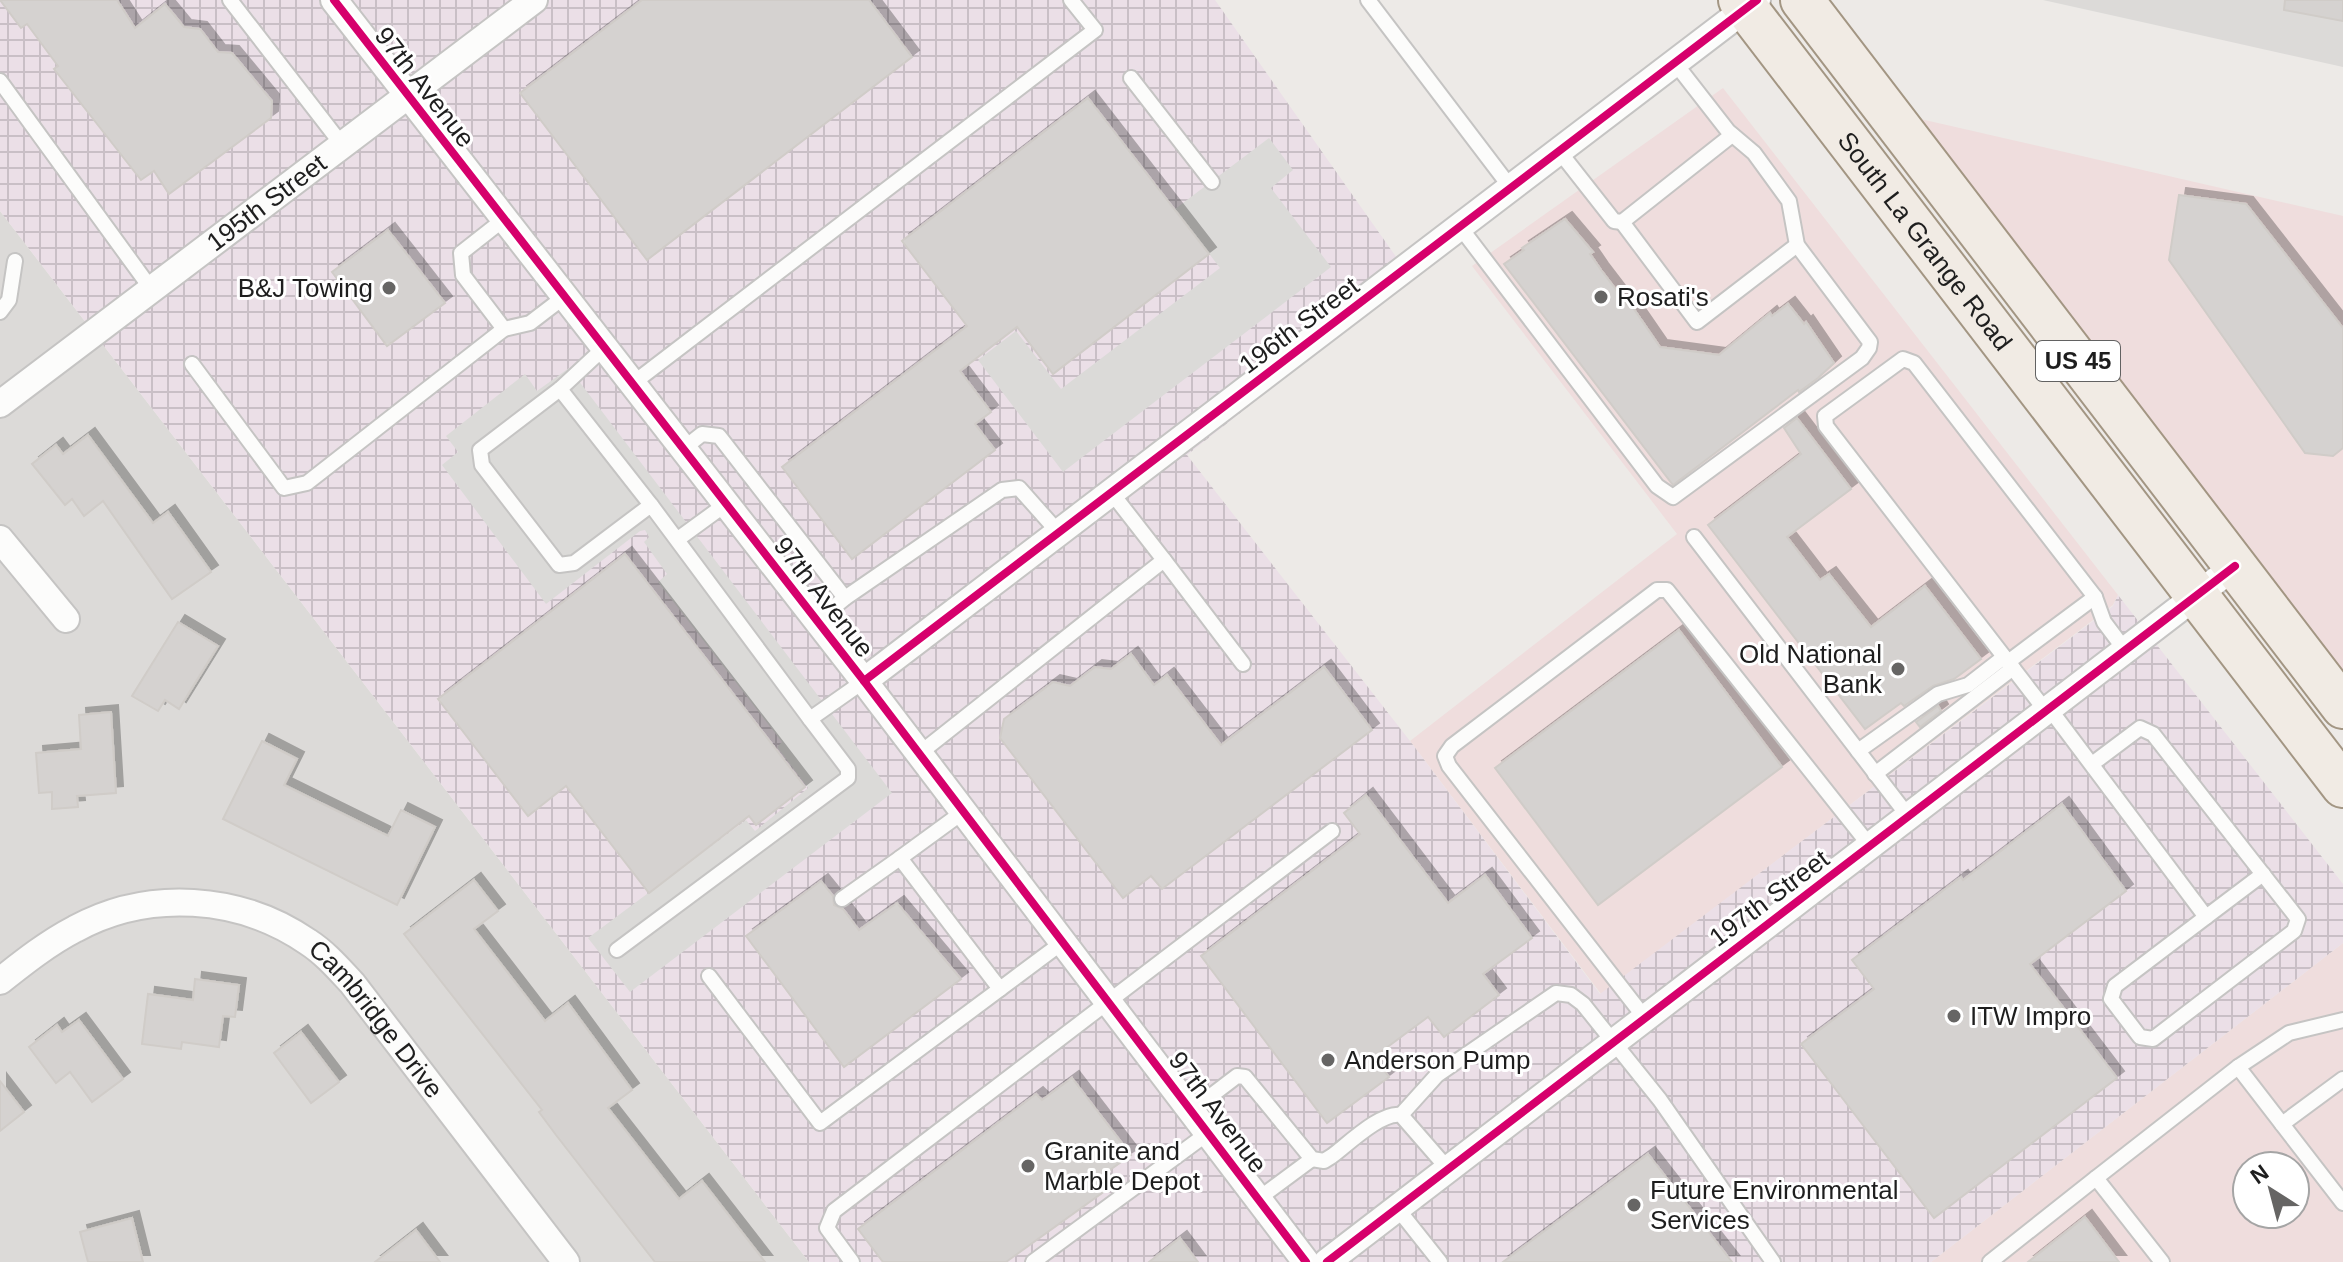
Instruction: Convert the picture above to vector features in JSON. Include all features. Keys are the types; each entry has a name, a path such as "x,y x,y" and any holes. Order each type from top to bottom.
{"main road":[{"name":"South La Grange Road","path":"1802,0 2343,707"},
{"name":"South La Grange Road","path":"1748,3 2343,786"}],"street":[{"name":"97th Avenue","path":"334,0 920,753 1306,1262"},
{"name":"195th Street","path":"0,404 534,0"},
{"name":"196th Street","path":"864,681 1675,63 1748,3"},
{"path":"0,539 66,619"},
{"name":"197th Street","path":"1327,1262 2235,566"},
{"name":"Cambridge Drive","path":"0,981 76,928 113,913 176,902 240,909 263,917 308,942 352,983 566,1262"}],"lane":[{"path":"230,0 343,146"},
{"path":"632,384 1095,30 1071,0"},
{"path":"1368,0 1511,188"},
{"path":"1460,227 1657,486 1673,497 1862,358 1870,342 1797,245 1789,201 1754,153 1732,135 1675,63"},
{"path":"1131,78 1212,182"},
{"path":"0,81 152,290"},
{"path":"1559,151 1614,221 1622,222 1732,135"},
{"path":"503,220 461,253 463,275 504,329"},
{"path":"1622,222 1697,322 1797,245"},
{"path":"0,312 9,300 15,261"},
{"path":"192,364 284,488 307,483 504,329 530,323 564,297"},
{"path":"604,348 560,389 480,450 482,465 559,565 574,563 651,505"},
{"path":"1869,348 1887,371"},
{"path":"2125,650 2104,622 2095,597 1914,363 1903,359 1825,416 1826,426 2008,662 2092,764 2206,917"},
{"path":"560,389 678,539 848,769 848,778 617,950"},
{"path":"683,449 702,434 719,436 845,598"},
{"path":"817,621 845,598 1002,490 1019,488 1059,533"},
{"path":"1111,492 1243,664"},
{"path":"678,539 726,504"},
{"path":"1694,537 1908,816"},
{"path":"920,753 1164,560"},
{"path":"1645,1018 1449,766 1445,756 1452,746 1657,590 1667,590 1870,846"},
{"path":"1875,774 2008,662 2095,597"},
{"path":"1858,751 1938,694 1968,685 2008,662"},
{"path":"810,719 864,681"},
{"path":"2092,764 2140,728 2153,734 2263,874 2298,919 2294,931 2153,1039 2140,1037 2111,999 2115,986 2263,874"},
{"path":"842,899 963,812"},
{"path":"852,1262 827,1228 834,1211 1332,831"},
{"path":"900,858 1000,989"},
{"path":"709,976 820,1123 1063,942"},
{"path":"1401,1115 1437,1075 1556,993 1571,995 1583,1004 1660,1100 1773,1262"},
{"path":"1990,1262 2238,1067 2289,1033 2343,1020"},
{"path":"2238,1067 2343,1203"},
{"path":"1191,1111 1237,1076 1245,1077 1312,1159 1324,1161 1384,1116 1395,1113 1401,1115 1448,1169"},
{"path":"2282,1124 2343,1079"},
{"path":"1033,1262 1208,1133"},
{"path":"1258,1199 1312,1159"},
{"path":"2096,1178 2162,1262"},
{"path":"1397,1208 1440,1262"}],"shaded area":[{"path":"0,0 1215,0 1411,278 1187,455 1410,741 1600,994 2113,606 2118,595 2343,884 2343,943 1931,1262 809,1262 0,211"},
{"path":"2043,0 2343,0 2343,67 2151,24"},
{"path":"1723,88 2118,595 2113,605 1601,994 1410,741 1677,534 1472,266"},
{"path":"1903,115 2343,216 2343,692"},
{"path":"1269,138 1293,170 1271,188 1331,267 1063,472 978,360 1016,331 1061,389 1220,268 1175,209"},
{"path":"0,211 809,1262 0,1262"},
{"path":"569,368 892,793 630,992 588,938 746,820 755,831 808,788 777,747 782,742 658,582 667,574 644,542 649,537 645,530 546,604 442,465 458,452 446,436 525,374 537,391"},
{"path":"2343,943 2343,1262 1931,1262"}],"building":[{"path":"0,0 117,0 135,28 165,4 184,27 200,29 218,52 232,53 272,101 271,118 169,194 154,171 141,180 54,69 58,66 27,24 21,28"},
{"path":"642,0 869,0 912,57 647,260 520,93"},
{"path":"2285,0 2343,0 2343,21 2284,10"},
{"path":"1088,98 1209,254 1053,374 1017,327 960,371 991,412 975,424 995,450 852,559 782,467 967,326 902,241"},
{"path":"2179,195 2246,204 2343,328 2343,448 2333,456 2305,453 2169,260"},
{"path":"1565,219 1593,252 1590,254 1601,270 1627,304 1629,302 1660,347 1719,355 1770,313 1772,316 1788,304 1804,324 1806,322 1834,363 1673,485 1504,264"},
{"name":"B&J Towing","path":"388,230 445,303 387,346 332,272"},
{"path":"1797,418 1851,489 1787,537 1820,580 1829,574 1871,627 1925,586 1981,659 1954,679 1933,686 1904,706 1901,703 1865,729 1708,525 1801,454 1784,428"},
{"path":"88,435 153,523 168,512 211,572 172,599 103,501 84,516 72,499 65,505 32,464 56,445 63,454"},
{"path":"625,554 805,787 756,825 749,816 649,893 566,786 528,816 438,699"},
{"path":"178,622 218,646 179,709 165,700 158,711 132,696"},
{"path":"1679,630 1782,767 1598,905 1495,768"},
{"path":"1131,654 1154,685 1167,675 1221,745 1324,667 1372,730 1162,889 1151,876 1123,898 1000,738 1004,719 1053,682 1070,686 1095,667 1111,669"},
{"path":"1938,706 1941,711 1920,727 1916,722"},
{"path":"111,712 116,793 77,796 78,807 52,809 52,792 39,793 36,753 81,749 79,715"},
{"path":"262,741 297,759 284,785 388,836 401,810 435,827 397,905 223,819"},
{"path":"1366,795 1448,903 1485,875 1532,938 1483,974 1499,995 1444,1037 1428,1017 1374,1057 1389,1077 1327,1123 1201,956 1360,834 1344,813"},
{"name":"ITW Impro","path":"2062,804 2126,891 2030,964 2117,1078 1934,1218 1801,1044 1874,989 1852,960"},
{"path":"474,880 498,911 474,929 545,1021 568,1003 632,1090 608,1108 679,1199 702,1181 765,1262 655,1262 556,1135 539,1112 542,1110 404,934"},
{"path":"821,881 833,896 834,905 843,909 859,930 897,903 961,979 844,1067 746,936"},
{"path":"195,979 239,985 235,1017 223,1016 219,1047 182,1042 181,1049 142,1044 148,994 193,1000"},
{"path":"79,1020 123,1079 92,1102 70,1072 56,1083 29,1047 57,1025 62,1032"},
{"path":"301,1032 339,1082 311,1103 274,1053"},
{"name":"Granite and Marble Depot","path":"1072,1078 1131,1155 1100,1177 1109,1188 1006,1262 883,1262 858,1229 1036,1094 1042,1100"},
{"path":"0,1081 24,1112 0,1131"},
{"name":"Future Environmental Services","path":"1648,1154 1732,1262 1503,1262"},
{"path":"2085,1217 2119,1262 2028,1262"},
{"path":"132,1218 143,1262 88,1262 80,1232"},
{"path":"416,1230 440,1262 375,1262"},
{"path":"1180,1238 1198,1262 1149,1262"}],"cycle path":[{"path":"334,0 864,681 1306,1262"},
{"path":"864,681 1757,0"},
{"path":"1327,1262 2235,566"}],"place":[{"name":"B&J Towing","path":"389,288"},
{"name":"Rosati's","path":"1601,297"},
{"name":"Old National Bank","path":"1898,669"},
{"name":"ITW Impro","path":"1954,1016"},
{"name":"Anderson Pump","path":"1328,1060"},
{"name":"Granite and Marble Depot","path":"1028,1166"},
{"name":"Future Environmental Services","path":"1634,1205"}]}
